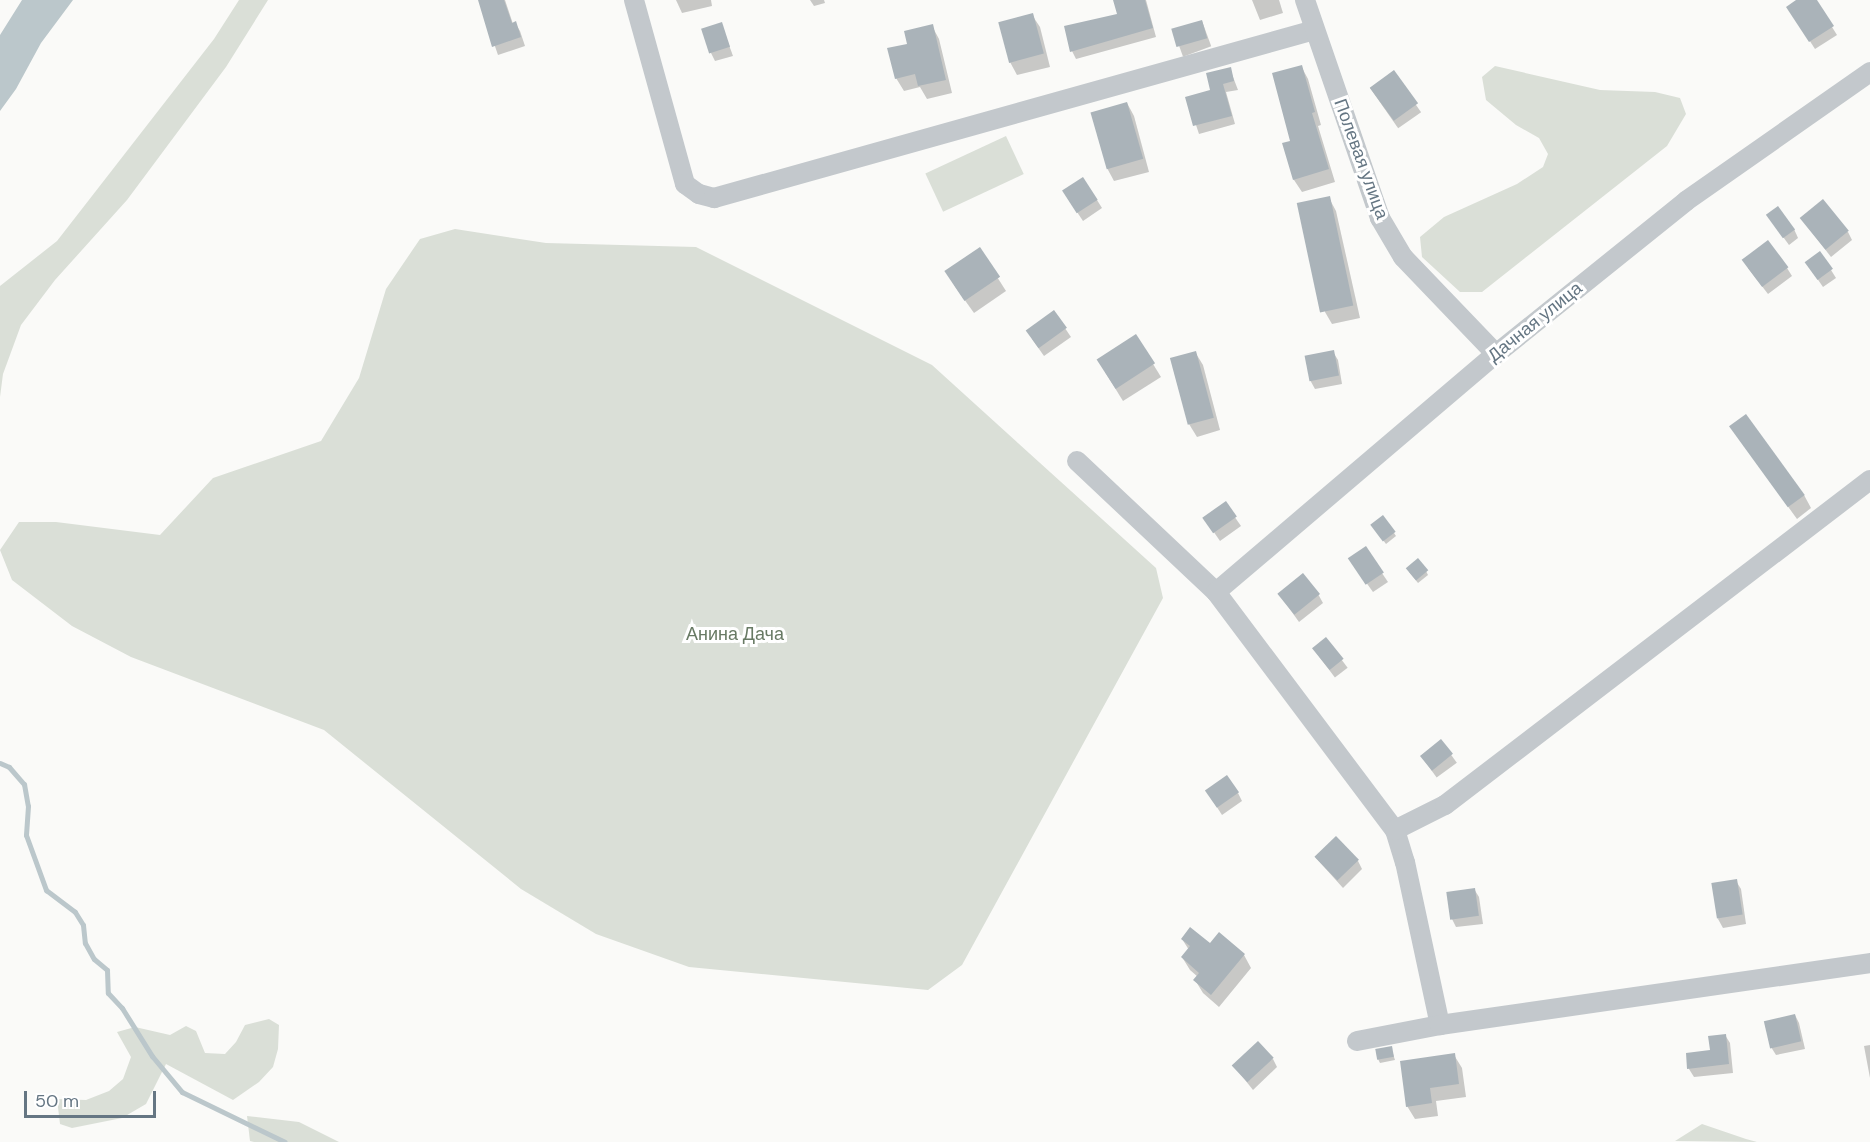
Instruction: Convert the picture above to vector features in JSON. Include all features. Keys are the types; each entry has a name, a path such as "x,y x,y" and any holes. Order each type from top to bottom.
{"street":[{"path":"634,0 685,184 699,194 714,198 1314,30"},
{"name":"Полевая улица","path":"1305,0 1380,218 1403,257 1496,354"},
{"name":"Дачная улица","path":"1216,592 1496,354 1686,201 1870,72"},
{"path":"1077,461 1216,592 1395,830 1403,853 1440,1025"},
{"path":"1395,830 1445,805 1870,480"},
{"path":"1358,1041 1440,1025 1870,963"}],"green space":[{"path":"239,0 268,0 226,67 127,200 55,280 21,325 3,374 0,397 0,286 57,241 214,39"},
{"path":"1495,66 1600,90 1655,92 1680,98 1686,114 1667,146 1482,292 1460,292 1422,257 1420,237 1444,217 1517,184 1543,167 1548,154 1539,138 1516,125 1486,100 1482,77"},
{"path":"1006,136 1024,174 943,212 925,174"},
{"name":"Анина Дача","path":"455,229 546,243 696,247 932,365 1156,568 1163,598 962,965 928,990 689,967 596,934 521,889 324,730 131,657 72,626 12,580 0,550 19,522 56,522 160,535 213,478 321,441 359,378 386,289 420,239"},
{"path":"269,1019 279,1025 278,1049 273,1067 259,1082 233,1100 166,1064 146,1104 122,1118 72,1128 60,1124 57,1099 86,1100 109,1091 123,1079 131,1057 117,1032 135,1027 170,1035 186,1026 196,1031 205,1053 225,1054 236,1042 245,1025"},
{"path":"247,1116 299,1122 339,1142 250,1141"},
{"path":"1702,1124 1746,1139 1757,1142 1675,1141"}],"shaded area":[{"path":"22,0 73,0 41,43 16,89 0,111 0,35"}],"building":[{"path":"478,0 504,0 512,23 516,21 521,37 492,47"},
{"path":"1113,0 1145,0 1153,28 1070,52 1064,26 1117,14"},
{"path":"1796,0 1817,0 1834,26 1809,42 1786,7"},
{"path":"1033,13 1044,54 1009,63 998,22"},
{"path":"1202,20 1207,38 1176,47 1171,29"},
{"path":"722,22 730,47 709,54 701,29"},
{"path":"933,24 946,80 918,86 915,74 895,79 887,48 907,44 904,31"},
{"path":"1302,65 1315,112 1312,113 1329,169 1293,180 1282,143 1290,141 1272,73"},
{"path":"1231,67 1234,81 1223,84 1232,116 1193,126 1185,97 1210,90 1206,73"},
{"path":"1394,70 1418,103 1394,121 1370,88"},
{"path":"1127,102 1143,159 1107,169 1090,112"},
{"path":"1083,177 1098,200 1077,213 1062,191"},
{"path":"1330,196 1353,306 1320,313 1297,203"},
{"path":"1823,199 1849,231 1825,250 1800,218"},
{"path":"1778,206 1795,229 1783,238 1766,215"},
{"path":"1768,240 1788,267 1762,287 1742,260"},
{"path":"980,247 1000,277 964,301 944,271"},
{"path":"1820,251 1833,269 1818,280 1805,262"},
{"path":"1054,310 1067,328 1039,348 1026,331"},
{"path":"1136,334 1155,363 1116,389 1097,360"},
{"path":"1334,350 1339,376 1310,381 1305,356"},
{"path":"1196,351 1214,418 1188,425 1170,358"},
{"path":"1746,414 1805,495 1788,507 1729,426"},
{"path":"1226,501 1237,517 1213,533 1202,518"},
{"path":"1383,515 1396,532 1383,541 1370,525"},
{"path":"1366,546 1384,573 1366,585 1348,558"},
{"path":"1418,558 1428,570 1416,581 1406,568"},
{"path":"1303,573 1320,594 1294,615 1277,594"},
{"path":"1326,637 1344,659 1330,670 1312,648"},
{"path":"1441,739 1453,754 1432,771 1420,756"},
{"path":"1227,775 1239,792 1217,808 1205,790"},
{"path":"1336,836 1359,860 1337,881 1314,857"},
{"path":"1737,879 1743,915 1717,919 1711,883"},
{"path":"1475,888 1479,916 1450,920 1446,892"},
{"path":"1190,927 1210,943 1219,932 1245,954 1211,995 1193,980 1199,973 1181,957 1190,946 1181,939"},
{"path":"1795,1014 1801,1041 1770,1048 1764,1021"},
{"path":"1726,1034 1729,1064 1687,1069 1686,1053 1710,1050 1708,1036"},
{"path":"1258,1041 1274,1058 1247,1082 1232,1066"},
{"path":"1392,1046 1394,1057 1377,1060 1375,1049"},
{"path":"1455,1053 1459,1084 1430,1088 1432,1103 1406,1107 1400,1061"}],"waterway":[{"path":"0,763 9,767 24,784 28,806 26,835 46,890 75,912 83,925 85,943 94,959 107,970 108,993 122,1008 152,1056 182,1092 285,1142"}]}
